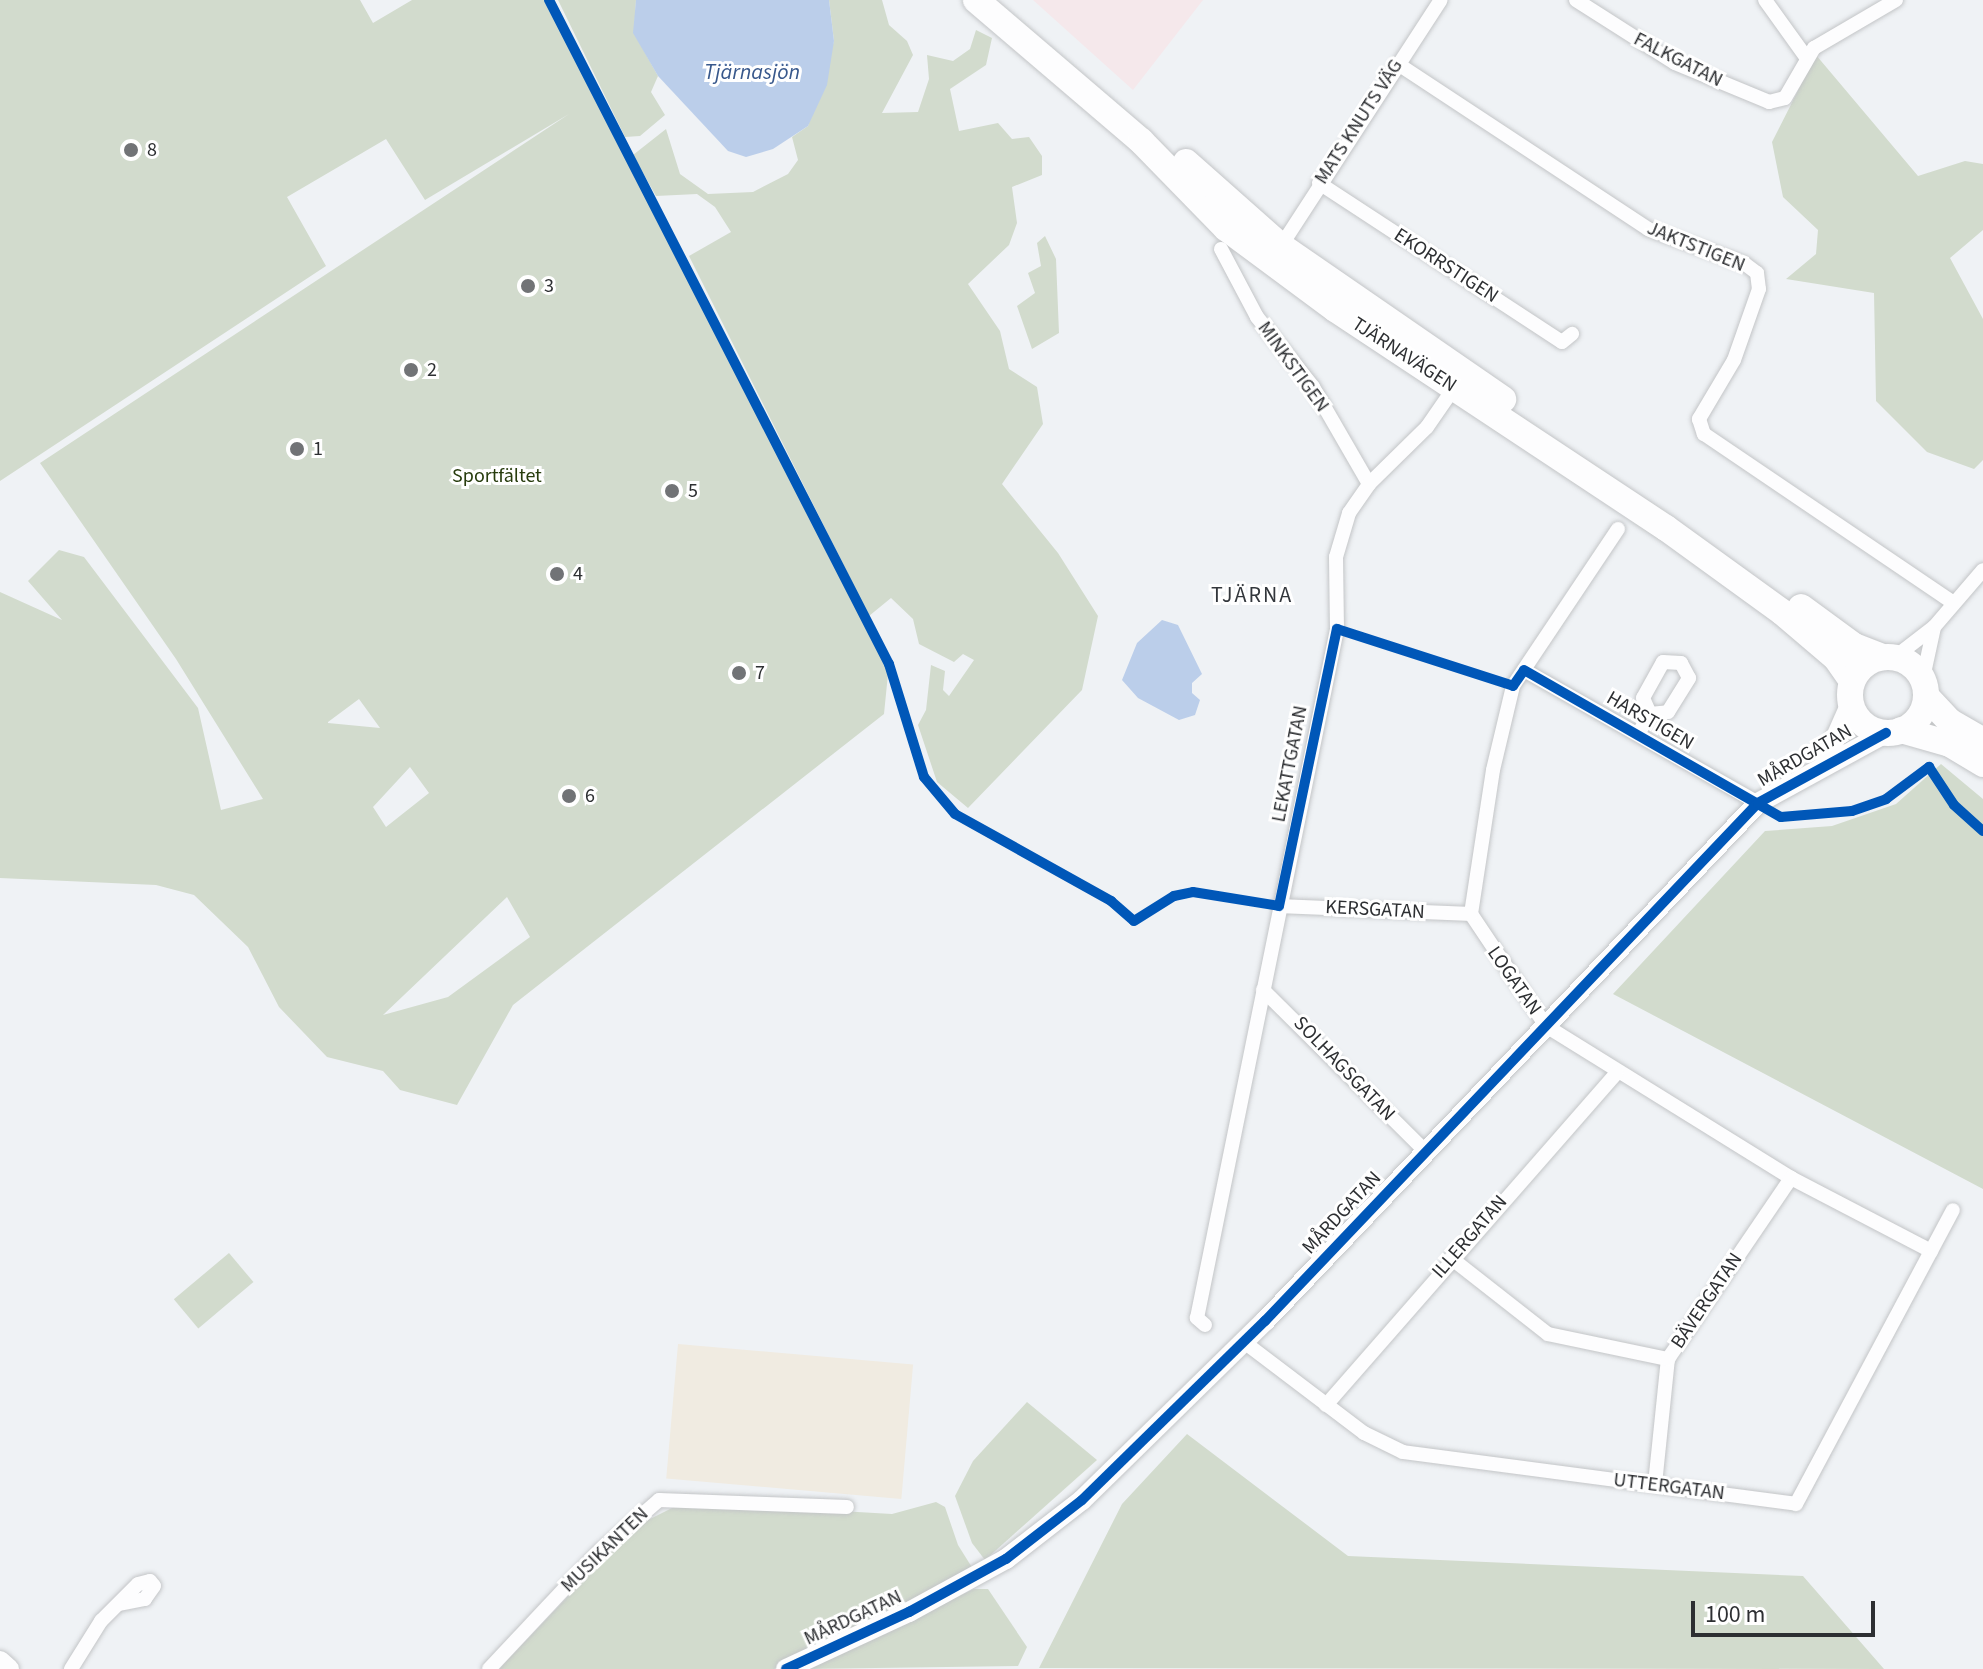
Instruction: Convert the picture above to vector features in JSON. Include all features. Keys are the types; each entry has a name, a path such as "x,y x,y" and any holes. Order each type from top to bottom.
{"highway":[{"name":"TJÄRNAVÄGEN","path":"976,0 1132,133 1226,228 1335,309 1666,528 1782,612 1836,658 1851,692"},
{"name":"TJÄRNAVÄGEN","path":"1001,0 1281,246 1680,518 1854,646 1889,657"},
{"path":"1983,741 1949,721 1911,664 1889,657 1867,662 1851,692 1867,727 1950,744 1983,764"},
{"path":"1893,732 1919,717 1924,687"}],"street":[{"name":"MATS KNUTS VÄG","path":"1281,246 1319,183 1441,0"},
{"name":"FALKGATAN","path":"1576,0 1675,63 1769,102 1785,98 1806,57"},
{"path":"1765,0 1806,57 1896,0"},
{"name":"JAKTSTIGEN","path":"1398,64 1648,229 1745,264 1757,273 1759,289 1734,360 1699,419 1704,434 1952,602"},
{"name":"EKORRSTIGEN","path":"1319,183 1562,342 1572,334"},
{"name":"MINKSTIGEN","path":"1221,249 1257,317 1313,387 1369,484"},
{"name":"LEKATTGATAN","path":"1205,1325 1197,1318 1337,629 1336,557 1349,513 1369,484 1427,427 1454,388"},
{"path":"1471,914 1493,770 1513,686 1618,529"},
{"path":"1889,657 1934,627 1952,602 1983,570"},
{"path":"1924,687 1934,627"},
{"name":"HARSTIGEN","path":"1524,670 1758,803"},
{"name":"MÅRDGATAN","path":"1823,765 1851,692"},
{"path":"1638,734 1650,714"},
{"name":"MÅRDGATAN","path":"786,1669 909,1612 1006,1559 1140,1448 1758,803 1823,765 1893,732"},
{"name":"KERSGATAN","path":"1279,906 1471,914"},
{"name":"LOGATAN","path":"1471,914 1515,987 1546,1026 1617,1073 1791,1178 1931,1251"},
{"name":"SOLHAGSGATAN","path":"1263,990 1424,1150"},
{"name":"ILLERGATAN","path":"1326,1405 1451,1258 1617,1073"},
{"name":"BÄVERGATAN","path":"1655,1484 1668,1359 1791,1178"},
{"name":"UTTERGATAN","path":"1244,1342 1364,1433 1403,1452 1796,1504 1953,1210"},
{"path":"1451,1258 1548,1334 1668,1359"},
{"name":"MUSIKANTEN","path":"489,1669 620,1531 659,1500 847,1507"},
{"path":"71,1669 101,1621 119,1604"},
{"path":"0,1661 9,1669"}],"shaded area":[{"path":"1033,0 1203,0 1133,90"},
{"path":"678,1344 913,1365 901,1499 666,1478"}],"green space":[{"name":"Sportfältet","path":"0,0 360,0 373,23 412,0 549,0 889,664 884,714 513,1005 457,1105 400,1090 383,1071 327,1057 279,1007 248,947 194,895 156,885 0,878 0,592 62,620 28,581 59,550 84,557 198,708 221,810 263,799 176,659 40,463 569,114 425,200 386,139 287,197 326,266 0,481","holes":["359,699 380,728 328,723 328,722","410,767 429,793 386,827 373,807","507,897 530,937 448,997 383,1015"]},
{"path":"558,0 636,0 634,33 658,76 651,92 665,115 640,136 625,137"},
{"path":"829,0 882,0 889,25 907,41 913,55 882,113 918,112 929,79 927,55 953,61 970,49 976,30 992,38 986,65 950,89 959,131 998,123 1012,139 1029,137 1042,156 1042,175 1012,187 1017,223 1009,245 968,284 1000,331 1009,369 1037,387 1043,424 1002,484 1058,553 1098,616 1082,690 968,808 937,782 918,725 926,710 931,665 945,671 943,690 949,696 974,660 963,654 954,662 919,644 913,619 891,598 869,616 689,256 731,232 715,207 697,194 656,196 633,155 666,129 680,174 708,194 753,192 788,174 798,160 792,137 808,126 834,41"},
{"path":"1816,55 1918,176 1965,161 1983,164 1983,230 1950,258 1983,319 1983,460 1974,469 1927,452 1876,401 1874,293 1786,279 1816,254 1818,230 1783,197 1772,142"},
{"path":"1045,236 1056,259 1059,333 1032,349 1017,306 1035,293 1028,273 1041,266 1037,243"},
{"path":"1941,764 1983,799 1983,1189 1613,994 1765,831 1832,826 1896,804"},
{"path":"229,1253 253,1282 198,1328 174,1299"},
{"path":"1027,1402 1097,1460 985,1560 972,1543 955,1496 973,1461"},
{"path":"1187,1434 1348,1556 1803,1576 1884,1669 1039,1668 1122,1504"},
{"path":"684,1502 892,1514 936,1502 945,1507 958,1545 973,1569 774,1669 499,1669 634,1527"},
{"path":"974,1589 988,1589 1027,1647 1018,1666 804,1669"}],"water":[{"name":"Tjärnasjön","path":"636,0 829,0 834,41 827,85 808,126 773,149 746,157 728,151 658,76 633,33"},
{"path":"1162,620 1178,625 1202,674 1192,683 1192,693 1200,700 1195,715 1179,720 1138,698 1122,680 1137,643"}],"cycle path":[{"path":"549,0 889,664 924,777 955,814 1111,901 1134,921 1174,896 1193,892 1279,906 1337,629 1513,686 1524,670 1781,817 1852,811 1886,799 1929,767 1954,805 1983,831"},
{"path":"786,1669 909,1612 1006,1559 1082,1500 1265,1321 1758,803 1886,733"}],"place":[{"name":"8","path":"131,150"},
{"name":"3","path":"528,286"},
{"name":"2","path":"411,370"},
{"name":"1","path":"297,449"},
{"name":"5","path":"672,491"},
{"name":"4","path":"557,574"},
{"name":"7","path":"739,673"},
{"name":"6","path":"569,796"}],"district":[{"name":"TJÄRNA","path":"1252,596"}]}
